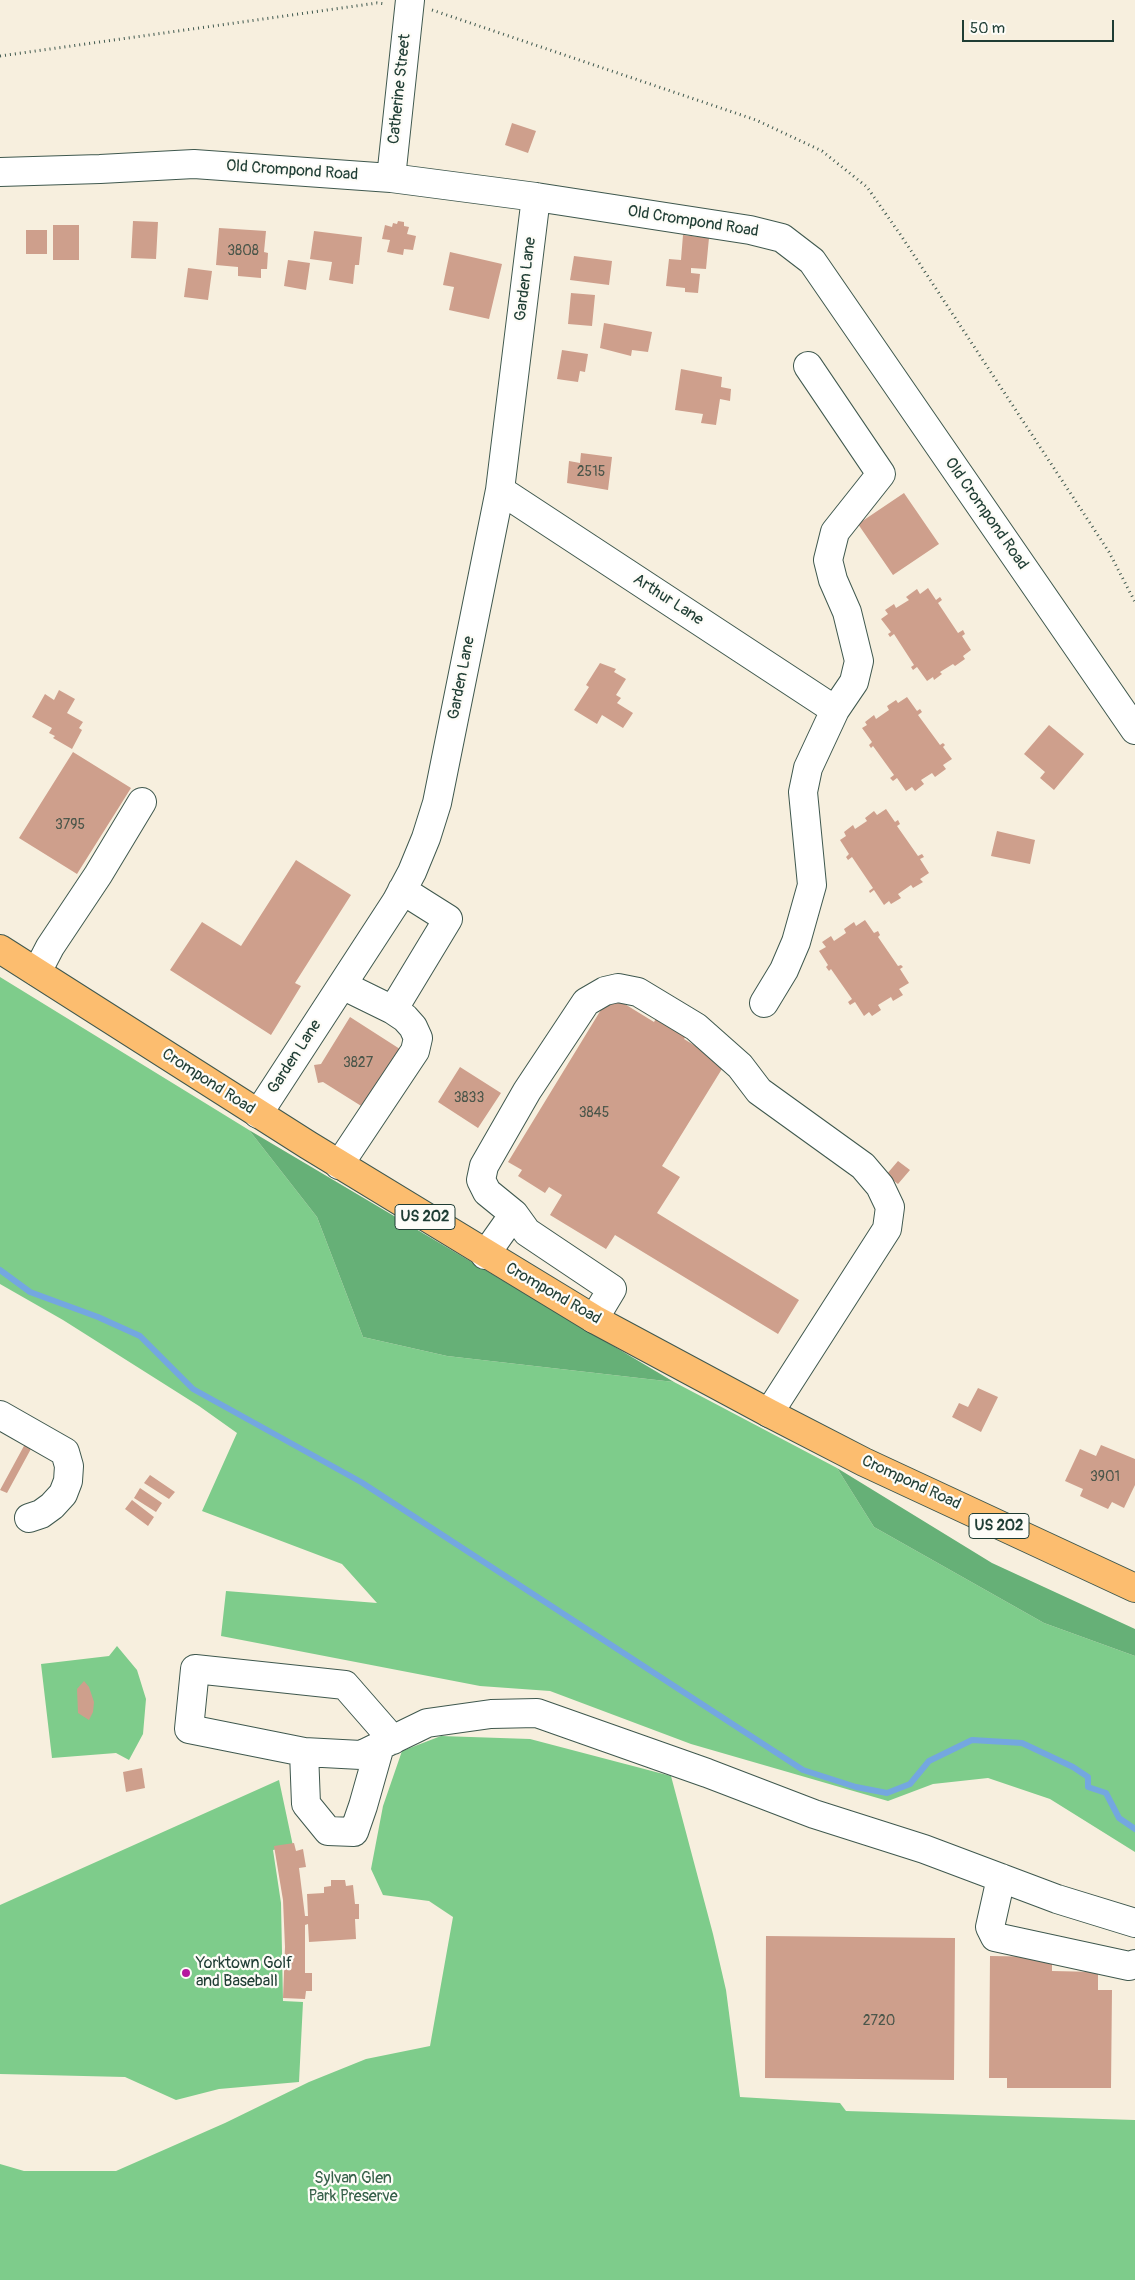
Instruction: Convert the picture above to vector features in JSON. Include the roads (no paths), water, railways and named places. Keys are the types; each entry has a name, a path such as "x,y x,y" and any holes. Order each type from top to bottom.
{"highway":[{"name":"Crompond Road","path":"0,949 258,1114 485,1255 594,1319 770,1414 872,1465 1135,1588"}],"street":[{"name":"Catherine Street","path":"391,178 409,4"},
{"name":"Old Crompond Road","path":"0,172 194,164 391,178 536,197 750,230 782,238 812,261 1135,730"},
{"name":"Garden Lane","path":"258,1114 402,890 426,838 436,803 500,490 536,197"},
{"path":"764,1003 784,970 806,911 812,885 803,792 808,768 836,710 854,682 859,661 847,612 833,580 828,560 835,532 881,474 808,366"},
{"name":"Arthur Lane","path":"500,490 836,710"},
{"path":"37,972 50,947 98,876 142,802"},
{"path":"393,1010 448,919 402,890"},
{"path":"339,1164 415,1052 418,1038 413,1027 405,1018 393,1010 342,985"},
{"path":"594,1319 612,1289 527,1232 514,1214 487,1192 482,1180 484,1166 527,1091 586,1002 605,991 618,988 638,992 696,1027 740,1066 759,1091 862,1166 880,1186 890,1207 887,1229 770,1414"},
{"path":"485,1255 514,1214"},
{"path":"0,1415 65,1452 69,1466 68,1481 63,1494 41,1514 29,1518"},
{"path":"386,1743 345,1685 195,1669 189,1729 304,1752 361,1755 386,1743 427,1723 490,1714 538,1713 707,1773 814,1814 924,1849 1057,1899 1135,1923"},
{"path":"304,1752 306,1804 328,1831 354,1832 386,1743"},
{"path":"1001,1878 990,1926 995,1937 1129,1966 1135,1964"}],"waterway":[{"path":"0,1270 30,1292 98,1317 140,1336 193,1389 361,1482 803,1770 856,1787 887,1793 910,1784 929,1761 972,1740 1022,1743 1073,1767 1088,1777 1088,1787 1106,1793 1119,1818 1135,1829"}],"place":[{"name":"Yorktown Golf and Baseball","path":"186,1973"}],"park label":[{"name":"Sylvan Glen Park Preserve","path":"353,2188"}]}
